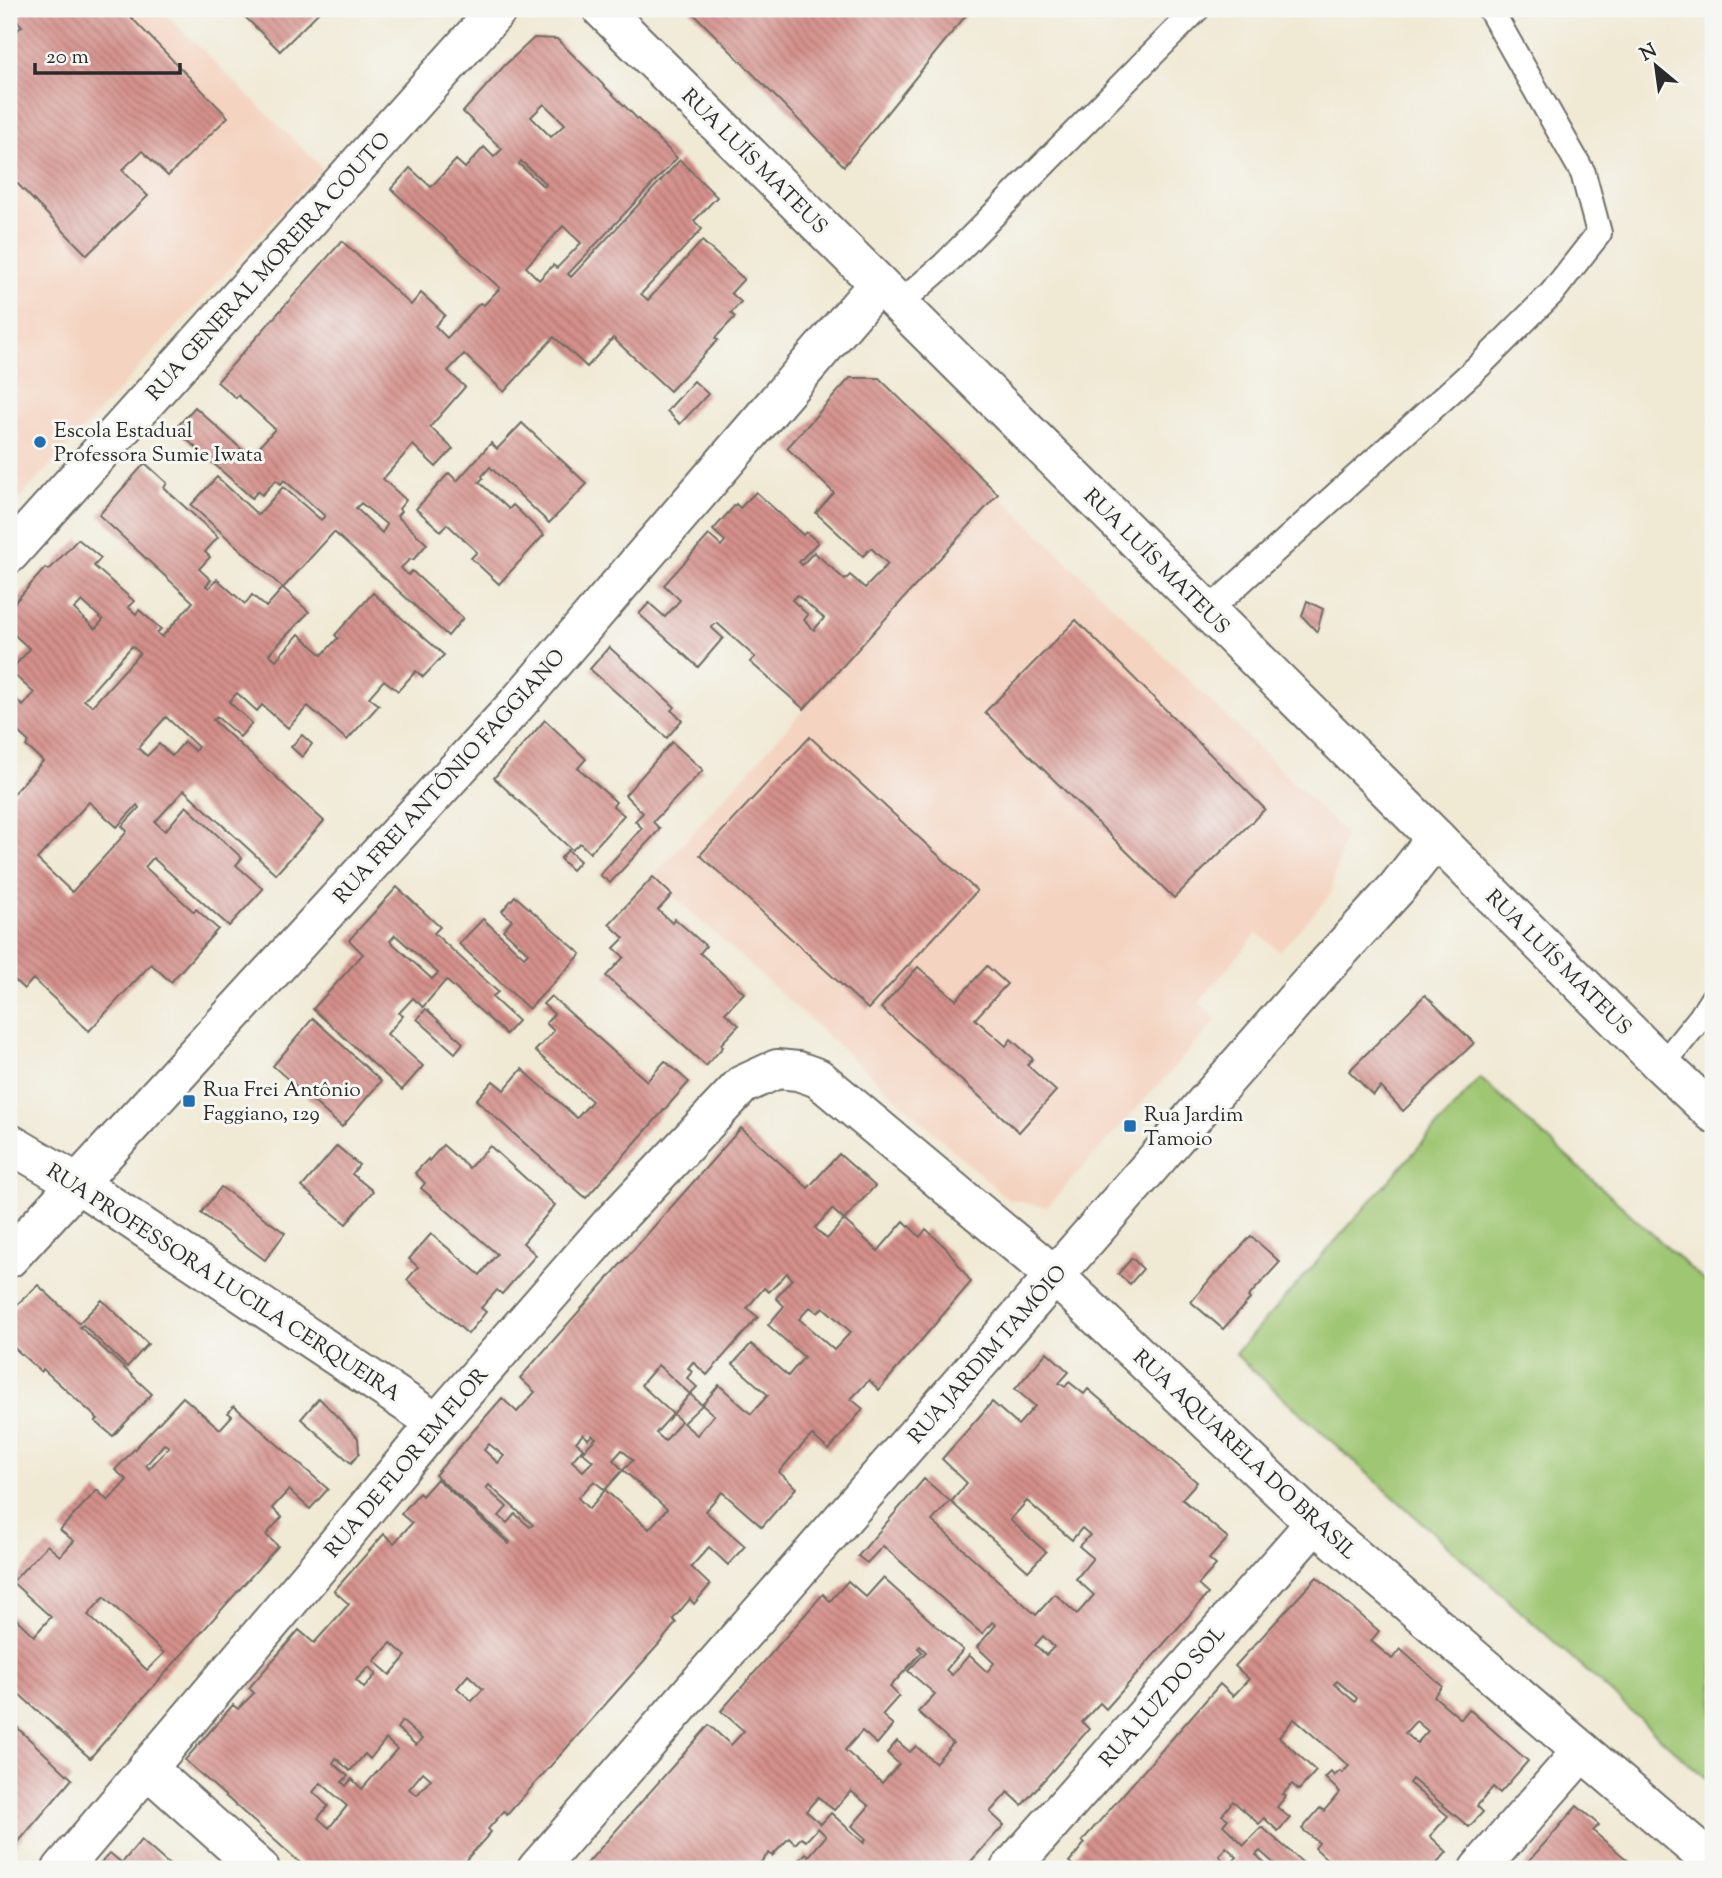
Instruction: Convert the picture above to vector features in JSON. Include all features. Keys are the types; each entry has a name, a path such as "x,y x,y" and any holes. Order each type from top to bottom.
{"street":[{"name":"RUA GENERAL MOREIRA COUTO","path":"9,554 498,9"},
{"name":"RUA LUÍS MATEUS","path":"602,9 1713,1113"},
{"name":"RUA FREI ANTÔNIO FAGGIANO","path":"9,1258 888,294"},
{"name":"RUA JARDIM TAMÔIO","path":"537,1869 1295,1001 1396,889 1436,838"},
{"name":"RUA AQUARELA DO BRASIL","path":"767,1073 786,1069 818,1078 1055,1276 1315,1523 1713,1863"},
{"name":"RUA DE FLOR EM FLOR","path":"62,1869 437,1423 609,1226 742,1085 767,1073"},
{"name":"RUA PROFESSORA LUCILA CERQUEIRA","path":"9,1143 77,1182 437,1423"},
{"name":"RUA LUZ DO SOL","path":"1010,1869 1315,1523"},
{"path":"1479,1869 1582,1751"},
{"path":"147,1768 260,1869"}],"lane":[{"path":"888,294 954,255 1197,9"},
{"path":"1208,611 1480,365 1552,293 1599,233 1583,173 1490,9"},
{"path":"1662,1065 1713,998"}],"shaded area":[{"path":"9,9 160,9 322,168 9,510"},
{"path":"998,494 1345,833 1330,895 1280,951 1257,933 1199,1002 1217,1020 1047,1207 1007,1199 653,877"}],"green space":[{"path":"1480,1078 1713,1289 1713,1785 1235,1354"}],"building":[{"path":"9,9 123,9 228,117 168,176 142,151 122,170 148,196 87,255 9,175 9,38 22,26"},
{"path":"237,9 322,9 280,51"},
{"path":"689,9 971,9 844,166"},
{"path":"534,38 557,39 677,158 568,274 571,277 680,160 717,197 694,221 702,229 641,294 648,300 702,241 744,279 731,293 741,302 731,313 735,317 715,338 718,340 670,391 613,338 587,367 554,337 504,392 464,354 448,371 465,387 430,427 453,449 436,467 413,445 383,479 406,500 397,516 427,544 413,560 410,559 401,568 408,575 412,571 463,618 448,636 334,532 283,588 191,505 217,477 258,515 283,487 321,520 325,516 284,480 281,484 276,480 262,495 258,491 252,498 175,429 195,407 250,457 275,429 238,395 236,398 217,382 342,241 411,305 421,293 445,315 435,326 447,338 480,303 484,305 500,288 391,189 410,168 431,187 456,160 465,168 484,147 494,157 502,149 463,112 505,65","holes":["544,104 565,124 551,137 531,117","521,161 546,184 544,187 519,164","563,226 581,243 557,268 553,265 539,280 526,267","361,503 387,525 382,533 356,508"]},
{"path":"850,378 879,378 998,494 804,709 750,662 755,657 717,623 711,627 723,638 698,667 639,614 649,603 665,617 680,600 664,585 709,535 721,546 725,541 713,530 736,504 740,508 756,492 803,535 806,532 818,542 799,562 802,565 814,552 845,580 850,575 865,588 888,564 871,548 863,556 816,513 834,493 787,448","holes":["797,595 824,618 814,630 804,620 808,615 792,600"]},
{"path":"694,381 708,394 680,424 667,411"},
{"path":"522,423 587,484 549,523 490,467 482,476 479,482 509,509 513,505 544,535 499,584 471,558 477,552 447,524 441,531 416,509 449,473 457,481 491,443 497,449"},
{"path":"145,463 167,483 164,488 218,537 205,552 210,557 199,569 211,580 206,586 209,588 217,579 245,604 252,595 266,607 283,588 309,612 269,654 276,660 299,634 322,655 338,638 335,635 373,593 444,655 423,677 416,671 398,691 384,680 369,697 379,705 347,740 308,706 288,728 262,705 257,711 237,693 229,702 252,723 240,737 217,717 213,720 324,821 276,874 184,790 155,822 165,831 186,806 242,858 236,865 263,889 229,926 153,858 145,867 194,912 196,909 218,929 171,982 151,964 89,1031 33,979 24,989 9,975 9,798 43,761 26,746 29,742 17,731 14,735 9,731 9,693 23,706 34,693 10,671 30,649 9,630 9,609 45,568 49,570 78,539 101,558 94,566 134,601 128,607 136,614 139,610 161,629 157,633 162,637 193,602 99,515","holes":["82,601 103,620 95,629 74,609","132,646 140,653 92,706 84,700","166,717 198,747 195,751 184,742 172,756 159,744 147,756 138,748","89,802 117,827 137,805 139,808 122,826 127,831 125,834 72,892 37,859"]},
{"path":"1307,601 1323,609 1317,632 1302,616"},
{"path":"1076,620 1265,809 1174,898 985,712"},
{"path":"609,647 675,707 671,710 682,720 667,738 590,669"},
{"path":"545,720 586,759 578,768 616,802 613,806 624,815 590,853 580,843 572,850 494,778"},
{"path":"302,735 312,744 302,757 291,747"},
{"path":"810,737 977,891 868,1009 700,855"},
{"path":"672,742 703,770 653,822 660,829 610,883 600,875 642,828 635,821 643,813 625,795"},
{"path":"568,850 580,861 572,870 560,859"},
{"path":"653,877 672,895 658,910 672,923 675,919 706,946 700,953 744,993 725,1013 739,1025 721,1044 723,1047 706,1066 606,976 624,957 614,948 624,938 609,924"},
{"path":"397,887 440,927 434,933 498,992 492,997 518,1021 506,1034 446,980 423,1007 413,998 399,1013 403,1016 387,1034 423,1066 402,1090 313,1009 363,954 349,940","holes":["395,935 438,973 432,979 390,941"]},
{"path":"515,896 581,954 529,1009 459,944 483,919 524,957 528,953 503,930 512,920 502,911"},
{"path":"987,966 1007,984 975,1019 1006,1046 1011,1039 1033,1059 1027,1065 1056,1091 1019,1132 881,1008 918,967 956,1000"},
{"path":"1425,995 1474,1043 1403,1111 1381,1087 1373,1095 1349,1071"},
{"path":"551,996 647,1081 665,1061 689,1082 586,1198 476,1100 493,1081 504,1090 522,1069 577,1118 592,1101 535,1051 554,1031 546,1023 554,1014 543,1004"},
{"path":"426,1009 463,1043 455,1053 417,1019"},
{"path":"313,1018 381,1081 342,1127 273,1066"},
{"path":"741,1128 808,1188 839,1154 875,1186 844,1220 878,1251 904,1221 920,1237 926,1229 948,1250 971,1282 879,1390 869,1380 851,1399 863,1409 829,1450 812,1435 795,1453 779,1472 796,1488 762,1527 722,1492 705,1511 745,1546 728,1565 709,1547 691,1567 710,1585 694,1604 690,1599 673,1619 676,1623 659,1644 507,1815 504,1811 488,1829 491,1832 458,1869 307,1869 185,1760 233,1705 238,1709 254,1693 249,1688 299,1630 314,1643 349,1604 334,1591 384,1534 394,1543 412,1523 401,1514 419,1493 422,1496 437,1479 509,1544 510,1542 435,1475 502,1398 517,1412 535,1392 520,1378","holes":["832,1209 844,1220 827,1239 815,1228","787,1273 792,1279 776,1298 784,1306 768,1325 804,1357 788,1376 751,1344 733,1364 768,1395 751,1414 719,1385 702,1405 690,1394 697,1387 687,1378 692,1372 688,1368 693,1362 707,1375 758,1317 747,1308 764,1288 769,1292","810,1307 818,1313 823,1307 851,1332 834,1350 799,1319","658,1365 690,1394 673,1414 641,1385","702,1405 714,1415 697,1435 683,1423","673,1414 681,1421 665,1441 656,1433","583,1434 588,1439 592,1435 596,1438 582,1452 593,1461 583,1471 572,1461 583,1448 576,1442","489,1444 504,1456 498,1463 484,1450","622,1450 633,1460 623,1470 613,1460","623,1470 667,1509 649,1529 605,1490","594,1481 605,1490 589,1509 578,1498","489,1485 533,1525 530,1527 515,1514 507,1523 499,1516 507,1507 486,1488","391,1643 406,1656 390,1675 374,1661","369,1667 376,1674 364,1688 356,1680","468,1675 483,1689 472,1701 457,1688","402,1721 422,1739 416,1745 397,1728","386,1739 397,1749 362,1789 352,1779 346,1786 342,1782 348,1776 333,1763 336,1758 350,1771 365,1754 370,1759","423,1772 431,1779 417,1795 409,1789","321,1783 347,1806 329,1828 318,1818 328,1806 313,1792"]},
{"path":"443,1145 469,1168 490,1146 555,1205 523,1243 536,1255 502,1294 497,1290 481,1308 486,1312 468,1334 407,1280 418,1267 409,1259 431,1234 480,1275 497,1254 421,1188 425,1183 415,1173"},
{"path":"337,1146 359,1165 352,1174 373,1191 346,1224 302,1187"},
{"path":"221,1187 285,1233 265,1260 201,1213"},
{"path":"1251,1236 1280,1262 1223,1329 1191,1302"},
{"path":"1132,1258 1143,1269 1130,1284 1118,1274"},
{"path":"38,1285 79,1323 102,1300 148,1344 127,1367 83,1325 80,1327 152,1394 113,1436 43,1369 41,1372 9,1343 9,1312"},
{"path":"1047,1352 1069,1372 1059,1383 1065,1387 1069,1382 1084,1394 1088,1389 1197,1482 1182,1499 1228,1538 1209,1559 1216,1565 1198,1585 1208,1594 1106,1709 1100,1703 1082,1722 1089,1729 1022,1805 1008,1792 990,1812 1004,1825 964,1869 792,1869 806,1853 809,1856 826,1836 818,1828 806,1841 801,1838 795,1844 789,1838 772,1856 769,1853 761,1862 769,1869 707,1869 702,1865 698,1869 582,1869 709,1725 731,1745 744,1731 721,1711 823,1594 830,1601 848,1581 866,1597 883,1578 963,1650 946,1670 952,1675 969,1655 987,1672 994,1663 977,1647 996,1625 992,1622 982,1634 883,1546 867,1563 858,1556 924,1479 950,1501 932,1521 1036,1615 1055,1594 1077,1614 1094,1595 1076,1579 1093,1558 1079,1546 1090,1535 1082,1528 1072,1540 1027,1501 1010,1520 1046,1552 1028,1571 951,1502 967,1483 942,1459 992,1402 1018,1425 1035,1406 1015,1389","holes":["1043,1636 1054,1647 1046,1655 1035,1645","920,1646 926,1652 908,1671 935,1694 918,1712 953,1743 935,1763 916,1746 910,1752 897,1741 887,1753 899,1764 882,1783 845,1750 862,1731 877,1744 893,1725 882,1715 899,1696 890,1687 922,1652 918,1648","851,1791 869,1806 852,1826 866,1839 864,1843 831,1813 821,1824 806,1811 818,1797 834,1810"]},
{"path":"183,1397 220,1429 232,1416 228,1413 234,1406 328,1489 310,1509 289,1490 272,1508 282,1517 266,1535 278,1546 90,1758 9,1685 9,1612 34,1636 51,1617 12,1582 47,1545 60,1556 74,1541 60,1530 97,1490 108,1501 127,1480 115,1470","holes":["164,1444 169,1447 149,1469 146,1465","104,1597 164,1653 147,1670 88,1615"]},
{"path":"319,1398 358,1438 359,1454 351,1463 301,1419"},
{"path":"1317,1577 1379,1631 1371,1641 1392,1659 1400,1649 1442,1686 1434,1696 1461,1719 1469,1709 1528,1761 1500,1793 1493,1787 1477,1806 1483,1812 1469,1827 1412,1779 1409,1783 1448,1816 1430,1836 1447,1852 1432,1869 1324,1869 1330,1862 1315,1848 1319,1843 1302,1829 1320,1808 1324,1811 1340,1792 1325,1778 1331,1772 1334,1776 1340,1771 1342,1773 1349,1766 1294,1719 1279,1737 1316,1771 1299,1790 1292,1784 1283,1794 1286,1796 1277,1807 1290,1818 1278,1831 1264,1818 1259,1824 1233,1801 1222,1815 1228,1819 1223,1825 1244,1845 1262,1827 1310,1869 1280,1869 1260,1851 1256,1855 1272,1869 1233,1869 1229,1866 1237,1857 1226,1847 1219,1856 1224,1861 1217,1869 1077,1869 1069,1862 1085,1843 1082,1841 1220,1684 1233,1696 1249,1679 1235,1666","holes":["1337,1681 1357,1698 1355,1702 1334,1684","1416,1721 1428,1731 1417,1743 1405,1733"]},
{"path":"9,1720 72,1779 9,1853"},
{"path":"1577,1806 1599,1825 1593,1831 1638,1869 1522,1869"},
{"path":"141,1840 174,1869 95,1869 110,1853 122,1863"}],"place":[{"name":"Escola Estadual Professora Sumie Iwata","path":"40,442"},
{"name":"Rua Frei Antônio Faggiano, 129","path":"189,1101"},
{"name":"Rua Jardim Tamoio","path":"1130,1126"}]}
